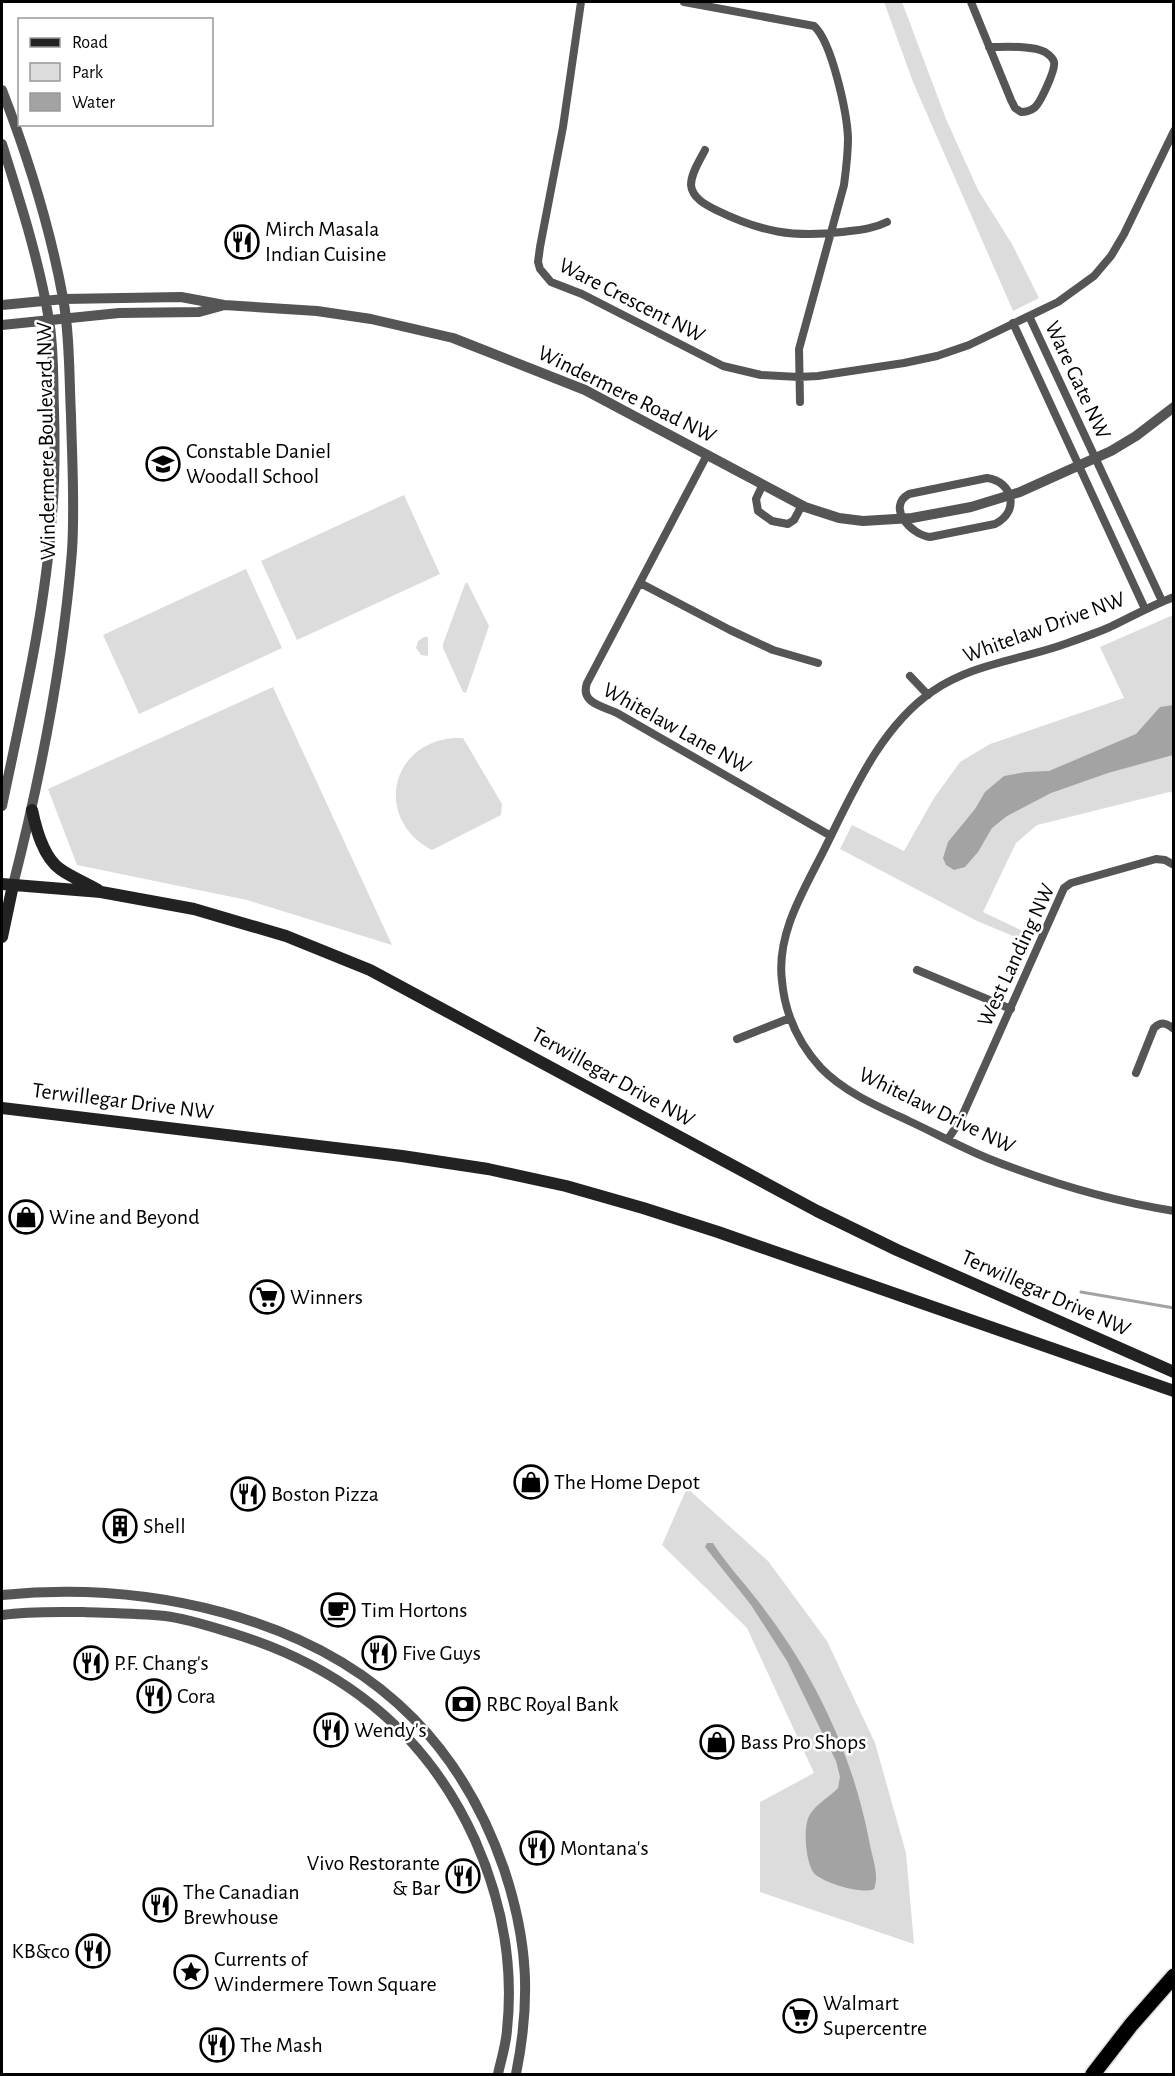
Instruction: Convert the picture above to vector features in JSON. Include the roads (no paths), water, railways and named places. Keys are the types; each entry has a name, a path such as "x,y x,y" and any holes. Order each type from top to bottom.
{"highway":[{"path":"1093,2074 1173,1976"}],"main road":[{"path":"32,810 37,831 51,859 59,869 101,892"},
{"name":"Terwillegar Drive NW","path":"7,885 101,892 194,909 286,936 370,970 817,1211 897,1250 1173,1372"},
{"name":"Windermere Boulevard NW","path":"2,937 7,885"},
{"name":"Terwillegar Drive NW","path":"2,1107 402,1156 488,1169 566,1186 718,1232 1173,1391"},
{"path":"2,1117 28,1111"}],"street":[{"name":"Ware Crescent NW","path":"581,2 565,118 539,254 538,262 544,276 551,282 582,294 723,366 760,375 818,376 937,356 969,345 1071,293 1095,276 1111,256 1124,234 1173,131"},
{"path":"684,2 808,24 820,31 839,87 848,137 844,185 799,349 800,402"},
{"path":"971,2 989,46 1015,108 1021,112 1033,110 1053,71 1054,62 1051,57 1040,50 989,46"},
{"name":"Windermere Boulevard NW","path":"2,90 38,191 64,299 73,473 72,549 62,652 32,810 7,885"},
{"name":"Windermere Boulevard NW","path":"2,144 28,232 49,321 54,402 52,514 45,582 2,806"},
{"path":"705,150 695,172 692,185 694,193 704,204 735,219 771,232 811,235 870,228 887,222"},
{"name":"Windermere Road NW","path":"2,305 64,299 181,297 224,305 317,311 371,319 453,338 585,390 802,505 839,518 863,521 904,519 971,507 1009,496 1095,458 1136,436 1173,408"},
{"name":"Windermere Road NW","path":"2,325 119,313 199,312 224,305"},
{"name":"Ware Gate NW","path":"1029,316 1162,601"},
{"name":"Ware Gate NW","path":"1013,323 1145,609"},
{"name":"Whitelaw Lane NW","path":"707,455 587,683 586,696 590,701 617,713 831,836"},
{"path":"987,478 1001,483 1009,496 1011,508 1004,519 968,530 930,537 921,536 908,526 904,519 900,513 899,503 909,494 987,478"},
{"path":"763,484 756,499 758,511 772,521 788,524 794,520 802,505"},
{"path":"640,583 774,650 818,663"},
{"name":"Whitelaw Drive NW","path":"1173,597 1068,643 961,675 928,695 901,719 873,756 798,902 783,947 781,979 790,1018 801,1041 822,1069 853,1092 985,1157 1043,1179 1101,1196 1173,1211"},
{"path":"910,676 928,695"},
{"name":"West Landing NW","path":"948,1139 960,1121 1064,888 1071,883 1156,859 1165,860 1173,865"},
{"path":"917,970 1011,1008"},
{"path":"737,1039 790,1018"},
{"path":"1136,1073 1154,1028 1160,1023 1166,1023 1173,1029"},
{"path":"2,1595 69,1592 118,1595 167,1601 216,1612 262,1626 305,1644 345,1665 381,1690 413,1719 442,1751 479,1808 498,1851 512,1895 525,1966 527,1991 523,2039 516,2074"},
{"path":"2,1615 24,1612 129,1613 166,1616 208,1625 289,1654 326,1672 362,1695 401,1731 437,1773 461,1810 489,1873 501,1918 509,1986 507,2032 498,2074"}],"water":[{"path":"1173,705 1173,755 1108,773 1051,793 1007,816 992,828 978,852 965,867 954,870 946,865 943,858 948,842 975,809 985,792 1004,776 1049,771 1136,734 1160,707"},
{"path":"707,1543 713,1543 778,1628 813,1684 828,1714 841,1744 862,1807 876,1871 874,1889 860,1890 842,1886 824,1880 813,1872 806,1847 807,1822 812,1811 838,1788 840,1777 836,1761 787,1661 751,1605 705,1547"}],"waterway":[{"path":"1081,1292 1174,1308"}],"place":[{"name":"Mirch Masala Indian Cuisine","path":"242,242"},
{"name":"Constable Daniel Woodall School","path":"163,464"},
{"name":"Wine and Beyond","path":"26,1217"},
{"name":"Winners","path":"267,1297"},
{"name":"The Home Depot","path":"531,1482"},
{"name":"Boston Pizza","path":"248,1494"},
{"name":"Shell","path":"120,1526"},
{"name":"Tim Hortons","path":"338,1610"},
{"name":"Five Guys","path":"379,1653"},
{"name":"P.F. Chang's","path":"91,1663"},
{"name":"Cora","path":"154,1696"},
{"name":"RBC Royal Bank","path":"463,1704"},
{"name":"Wendy's","path":"331,1730"},
{"name":"Bass Pro Shops","path":"717,1742"},
{"name":"Montana's","path":"537,1848"},
{"name":"Vivo Restorante & Bar","path":"463,1876"},
{"name":"The Canadian Brewhouse","path":"160,1905"},
{"name":"KB&co","path":"93,1951"},
{"name":"Currents of Windermere Town Square","path":"191,1972"},
{"name":"Walmart Supercentre","path":"800,2016"},
{"name":"The Mash","path":"217,2045"}]}
